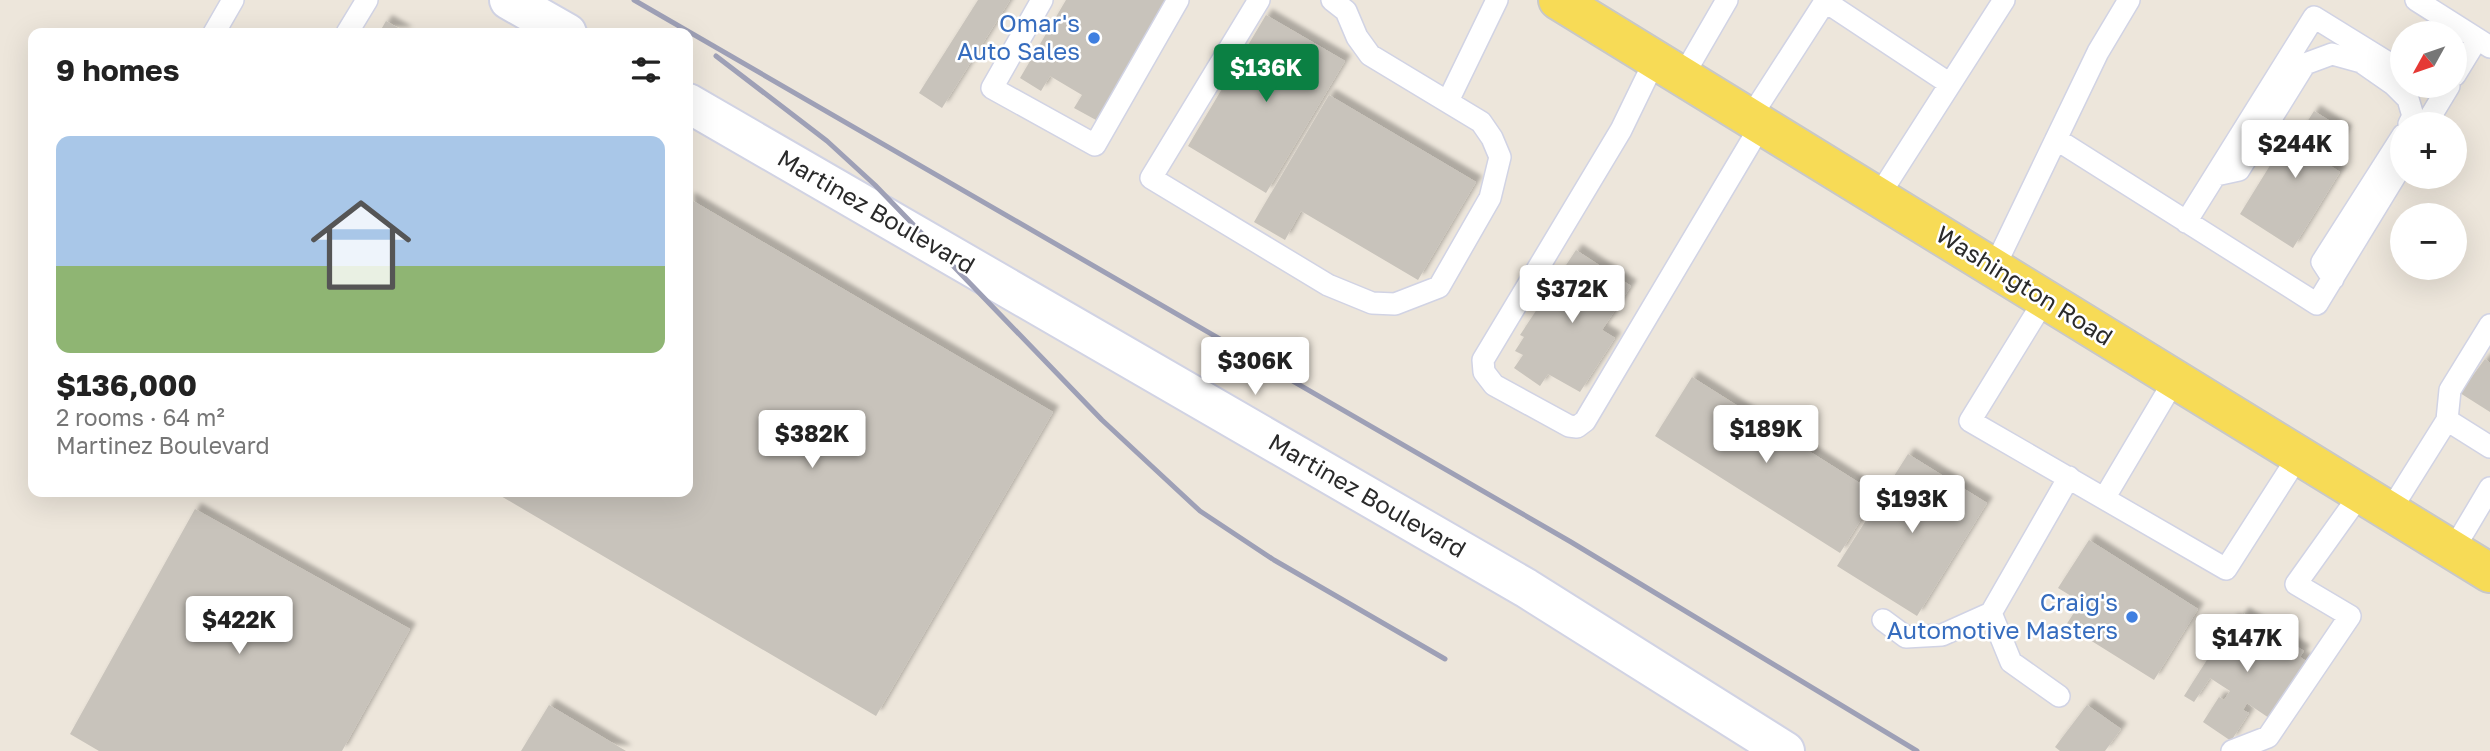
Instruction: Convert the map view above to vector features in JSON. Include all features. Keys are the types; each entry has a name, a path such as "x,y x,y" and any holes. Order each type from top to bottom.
{"main road":[{"name":"Washington Road","path":"1558,0 2490,573"}],"street":[{"path":"509,0 557,28"},
{"name":"Martinez Boulevard","path":"693,106 1526,588 1785,751"}],"lane":[{"path":"217,28 233,0"},
{"path":"350,28 367,0"},
{"path":"1042,0 992,88 1095,145 1178,0"},
{"path":"1259,0 1151,178 1328,285 1372,303 1395,304 1439,288 1490,198 1500,157 1481,122 1370,55 1357,37 1346,11 1332,0"},
{"path":"1448,101 1497,0"},
{"path":"1727,0 1621,130 1483,360 1484,372 1494,385 1569,426 1577,427 1585,421 1826,1 1950,83"},
{"path":"1878,197 2004,0"},
{"path":"1994,268 2098,52 2129,0"},
{"path":"2428,3 2484,43 2468,61"},
{"path":"2186,222 2320,9 2390,62"},
{"path":"2216,175 2239,170 2305,64 2332,54 2361,62 2394,85 2408,99 2412,112"},
{"path":"2056,139 2317,304 2390,185"},
{"path":"2333,279 2322,262 2390,155"},
{"path":"2045,299 1970,421 2226,569 2299,455"},
{"path":"2232,751 2268,737 2350,616 2297,584 2375,502 2447,420 2450,390 2490,325"},
{"path":"2105,498 2175,379"},
{"path":"2447,420 2490,447"},
{"path":"1883,620 1906,637 1942,635 1991,613 2069,477"},
{"path":"2453,550 2490,488"},
{"path":"1991,613 2011,662 2059,696"}],"building":[{"path":"978,0 1010,0 942,108 919,93"},
{"name":"Omar's Auto Sales","path":"1066,0 1167,0 1096,120 1074,108 1082,95 1050,76 1041,91 1020,78"},
{"path":"1266,15 1345,61 1266,193 1188,146"},
{"path":"386,21 398,28 382,28"},
{"path":"1329,95 1476,182 1418,280 1301,211 1285,240 1254,222"},
{"path":"2314,111 2346,131 2326,163 2340,172 2293,248 2240,214 2274,159 2258,149 2267,135 2285,146 2287,143 2292,146"},
{"path":"693,201 1053,412 876,716 503,497 693,497"},
{"path":"1576,250 1631,286 1602,330 1615,338 1580,392 1548,374 1540,386 1514,368 1523,355 1515,351 1524,337 1520,335"},
{"path":"2485,359 2490,363 2490,412 2460,393"},
{"path":"1692,377 1877,494 1840,553 1655,436"},
{"path":"1908,454 1987,503 1917,616 1837,566"},
{"path":"195,509 410,629 342,751 99,751 70,734"},
{"name":"Craig's Automotive Masters","path":"2089,540 2198,609 2154,680 2066,625 2081,602 2058,588"},
{"path":"2243,613 2266,628 2262,634 2274,642 2278,635 2304,651 2300,657 2306,661 2269,718 2247,703 2243,710 2249,713 2231,741 2203,722 2219,697 2224,700 2230,691 2210,678 2194,702 2184,696 2233,619 2237,622"},
{"path":"549,705 626,751 521,751"},
{"path":"2087,705 2121,729 2105,751 2060,751 2055,747"}],"railway":[{"path":"634,0 682,28"},
{"path":"693,34 1571,542 1917,751"},
{"path":"716,56 827,141 875,185 1102,420 1200,511 1274,560 1445,659"}],"place":[{"name":"Omar's Auto Sales","path":"1094,38"},
{"name":"Craig's Automotive Masters","path":"2132,617"}]}
